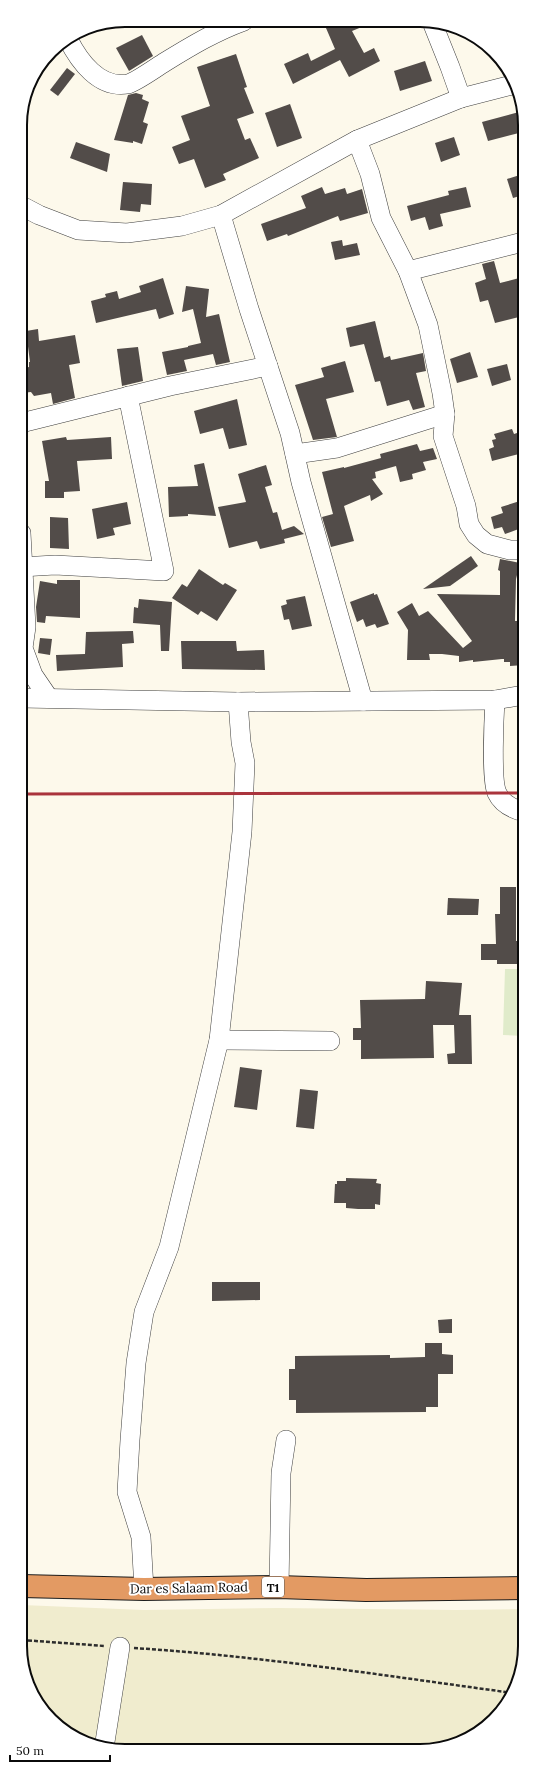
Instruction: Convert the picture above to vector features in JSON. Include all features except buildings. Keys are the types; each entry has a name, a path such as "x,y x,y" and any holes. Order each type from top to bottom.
{"highway":[{"name":"Dar es Salaam Road","path":"27,1586 144,1589 279,1587 366,1590 518,1588"}],"street":[{"path":"71,44 75,53 94,74 109,83 128,84 219,30 227,27"},
{"path":"434,28 461,98"},
{"path":"27,209 39,216 78,230 127,233 182,226 221,215 357,140 461,98 510,86"},
{"path":"357,140 370,174 381,218 408,271 428,325 445,414 444,436 466,506 469,524 476,535 487,544 510,550 518,550"},
{"path":"221,215 295,454 301,482 363,701"},
{"path":"408,271 518,243"},
{"path":"27,421 128,396 268,366"},
{"path":"27,567 55,565 164,571 128,396"},
{"path":"295,454 337,448 445,414"},
{"path":"27,669 48,697"},
{"path":"27,698 238,702 495,700 518,696"},
{"path":"495,700 494,776 496,793 506,805 518,810"},
{"path":"144,1589 141,1537 128,1492 130,1440 136,1363 144,1312 169,1247 219,1040 242,832 245,763 241,742 238,702"},
{"path":"219,1040 330,1041"},
{"path":"279,1587 281,1473 286,1440"},
{"path":"105,1742 120,1647"}],"path":[{"path":"27,1640 183,1651 506,1692"}],"shaded area":[{"path":"27,1605 144,1610 279,1608 518,1609 518,1652 516,1665 511,1683 494,1711 480,1724 469,1731 445,1741 433,1743 125,1744 106,1742 82,1734 65,1724 47,1706 34,1683 28,1659"}],"green space":[{"path":"505,969 518,969 518,1036 503,1035"}],"railway":[{"path":"27,794 518,793"}]}
